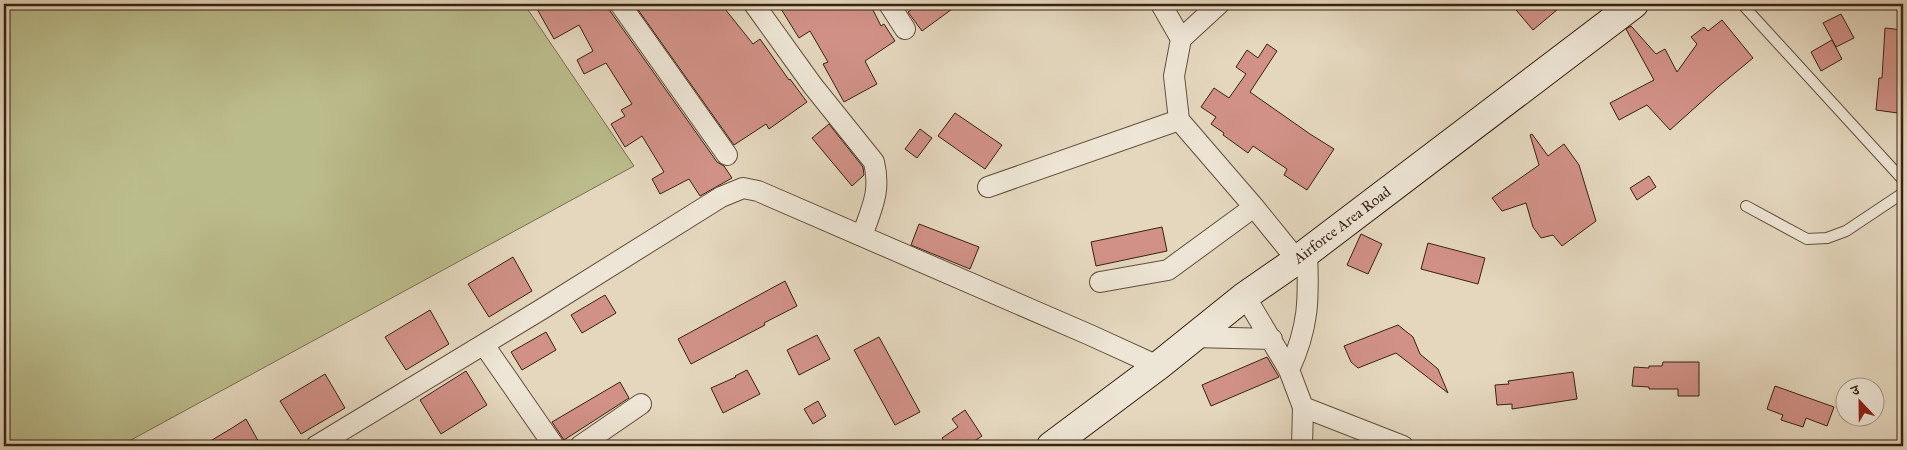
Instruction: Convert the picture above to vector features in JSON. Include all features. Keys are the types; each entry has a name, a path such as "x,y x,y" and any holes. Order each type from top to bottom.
{"street":[{"path":"620,4 727,155"},
{"path":"754,4 813,86 874,162 878,178 876,194 862,236"},
{"path":"889,4 905,29"},
{"path":"1161,4 1181,39"},
{"path":"1219,4 1181,39 1174,76 1179,120 1254,207 1302,256 1309,298 1306,324 1300,348 1289,370"},
{"name":"Airforce Area Road","path":"1051,446 1158,366 1245,296 1302,256 1634,4"},
{"path":"988,188 1179,120"},
{"path":"316,446 484,345 721,197 744,188 758,191 1158,366"},
{"path":"1100,282 1168,270 1254,207"},
{"path":"1245,296 1289,370 1302,407 1302,446"},
{"path":"1193,337 1272,339"},
{"path":"484,345 554,446"},
{"path":"580,446 641,404"},
{"path":"1302,407 1403,446"}],"lane":[{"path":"1742,4 1903,180"},
{"path":"1746,206 1807,239 1827,238 1846,231 1903,194"}],"green space":[{"path":"4,4 524,4 634,166 120,446 4,446"}],"building":[{"path":"546,4 608,4 610,11 717,162 724,166 732,178 700,196 689,179 660,194 652,179 664,172 642,136 625,147 611,124 625,116 621,110 632,104 606,63 584,74 577,60 593,51 579,25 554,39 537,9"},
{"path":"634,4 721,4 753,44 760,39 807,102 769,129 766,124 734,145"},
{"path":"778,4 870,4 881,26 884,24 895,41 865,61 877,84 844,102 823,64 828,62 810,31 799,38"},
{"path":"919,4 924,10 933,4 959,4 922,31 908,12"},
{"path":"1511,4 1564,4 1533,30"},
{"path":"1841,14 1854,38 1836,47 1823,23"},
{"path":"1722,20 1753,58 1670,130 1647,105 1619,120 1610,103 1654,80 1626,29 1631,26 1656,54 1665,49 1677,72 1697,44 1691,37 1704,27 1708,31"},
{"path":"1885,28 1903,30 1903,78 1898,113 1876,110 1879,78 1882,78"},
{"path":"1832,40 1842,59 1821,71 1811,52"},
{"path":"1267,44 1277,51 1250,92 1334,149 1307,190 1284,175 1287,169 1253,146 1248,153 1223,135 1224,133 1211,124 1216,117 1201,107 1214,88 1229,98 1246,74 1236,67 1247,50 1258,58"},
{"path":"955,113 1002,145 985,169 938,136"},
{"path":"829,124 863,167 864,175 852,186 812,138"},
{"path":"920,129 932,138 917,158 905,149"},
{"path":"1532,134 1548,156 1564,144 1579,165 1596,221 1562,246 1553,235 1541,238 1533,227 1526,203 1502,211 1492,198 1539,165 1530,135"},
{"path":"1649,176 1656,187 1637,200 1630,188"},
{"path":"919,224 979,247 970,269 911,245"},
{"path":"1162,227 1167,251 1096,266 1091,242"},
{"path":"1361,234 1382,244 1368,274 1347,265"},
{"path":"1428,243 1485,258 1478,284 1421,269"},
{"path":"513,257 532,291 489,317 468,284"},
{"path":"785,281 797,306 691,364 678,339"},
{"path":"605,295 616,313 582,333 571,315"},
{"path":"430,310 449,344 406,370 385,337"},
{"path":"1398,325 1413,337 1420,354 1438,369 1448,393 1396,353 1358,368 1351,362 1344,346"},
{"path":"546,332 556,350 522,370 511,352"},
{"path":"817,335 830,359 799,375 787,350"},
{"path":"879,337 920,412 895,425 854,350"},
{"path":"1267,357 1279,377 1211,406 1202,385"},
{"path":"1663,362 1699,362 1699,396 1678,396 1678,389 1649,389 1649,387 1632,386 1634,367 1649,368 1649,366 1662,366"},
{"path":"747,370 760,394 723,413 711,388"},
{"path":"466,371 487,405 441,434 420,400"},
{"path":"1573,372 1577,399 1512,409 1512,404 1497,405 1495,385 1509,384 1508,381"},
{"path":"325,374 345,408 301,434 280,401"},
{"path":"620,382 629,398 564,440 552,422"},
{"path":"1775,386 1834,407 1827,426 1806,418 1803,427 1781,420 1783,415 1767,409"},
{"path":"818,401 826,416 813,424 804,409"},
{"path":"965,410 982,436 970,444 967,440 957,446 948,446 942,438 958,427 952,419"},
{"path":"246,419 261,446 202,446 232,428"}]}
